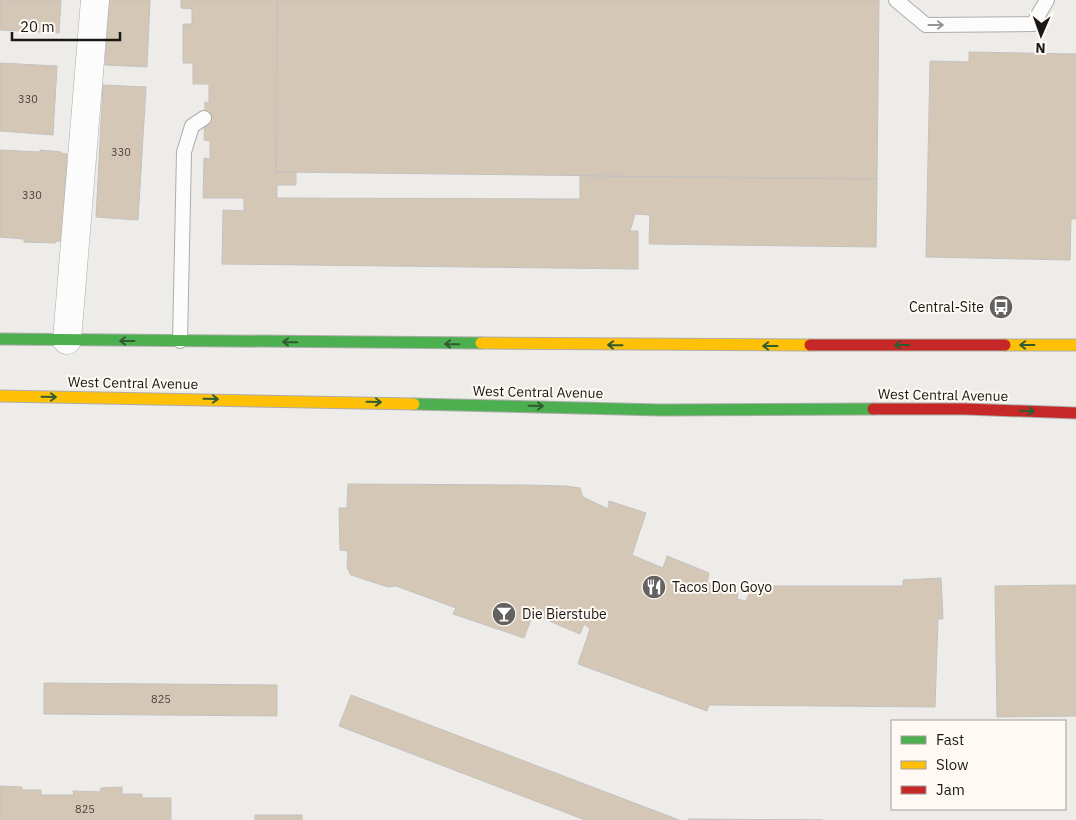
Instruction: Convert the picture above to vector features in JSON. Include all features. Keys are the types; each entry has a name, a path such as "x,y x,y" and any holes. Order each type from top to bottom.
{"main road":[{"path":"0,339 663,346 1076,345"},
{"name":"West Central Avenue","path":"0,396 309,401 661,410 965,410 1076,413"}],"street":[{"path":"67,340 94,0"}],"lane":[{"path":"896,0 926,25 1033,24 1047,0"},
{"path":"180,341 184,152 192,126 204,118"}],"building":[{"path":"0,0 61,0 59,33 0,30"},
{"path":"109,0 150,0 147,67 105,65"},
{"path":"181,0 277,0 276,172 296,172 296,185 277,185 277,198 580,199 580,176 877,179 876,247 649,244 650,215 635,214 630,231 638,231 638,269 222,264 223,210 244,211 244,198 203,198 204,158 210,159 210,141 204,140 205,102 209,103 209,84 193,84 193,63 183,63 183,24 192,24 192,9 181,8"},
{"path":"277,0 879,0 877,179 276,172"},
{"path":"969,52 1076,54 1076,219 1071,219 1070,260 926,257 930,61 969,62"},
{"path":"0,63 57,66 53,135 0,131"},
{"path":"103,85 146,87 138,220 96,217"},
{"path":"0,150 40,152 40,150 67,154 62,241 56,241 56,243 24,242 24,239 0,237"},
{"path":"348,484 526,485 580,488 583,497 608,509 609,501 646,513 632,555 663,568 667,556 709,573 707,583 738,593 737,599 746,601 752,586 903,586 903,580 941,578 943,619 938,619 935,707 709,705 707,711 578,664 590,629 584,624 580,634 533,614 524,638 453,614 456,608 396,586 388,587 351,575 347,568 348,551 340,550 339,508 347,508"},
{"path":"1076,585 1076,716 997,717 995,586"},
{"path":"44,683 277,685 277,716 44,714"},
{"path":"351,695 679,820 585,820 339,726"},
{"path":"0,786 22,787 22,790 41,790 41,795 74,795 73,791 100,792 101,788 122,787 122,794 142,794 142,798 171,798 171,820 0,820"},
{"path":"255,815 302,815 302,820 255,820"},
{"path":"688,819 823,820 688,820"}],"traffic: fast":[{"path":"0,339 481,343"},
{"path":"414,404 661,410 873,409"}],"traffic: slow":[{"path":"481,343 810,345"},
{"path":"1005,345 1076,345"},
{"path":"0,396 414,404"}],"traffic: jam":[{"path":"810,345 1005,345"},
{"path":"873,409 965,409 1076,413"}],"place":[{"name":"Central-Site","path":"1001,307"},
{"name":"Tacos Don Goyo","path":"654,587"},
{"name":"Die Bierstube","path":"504,614"}]}
